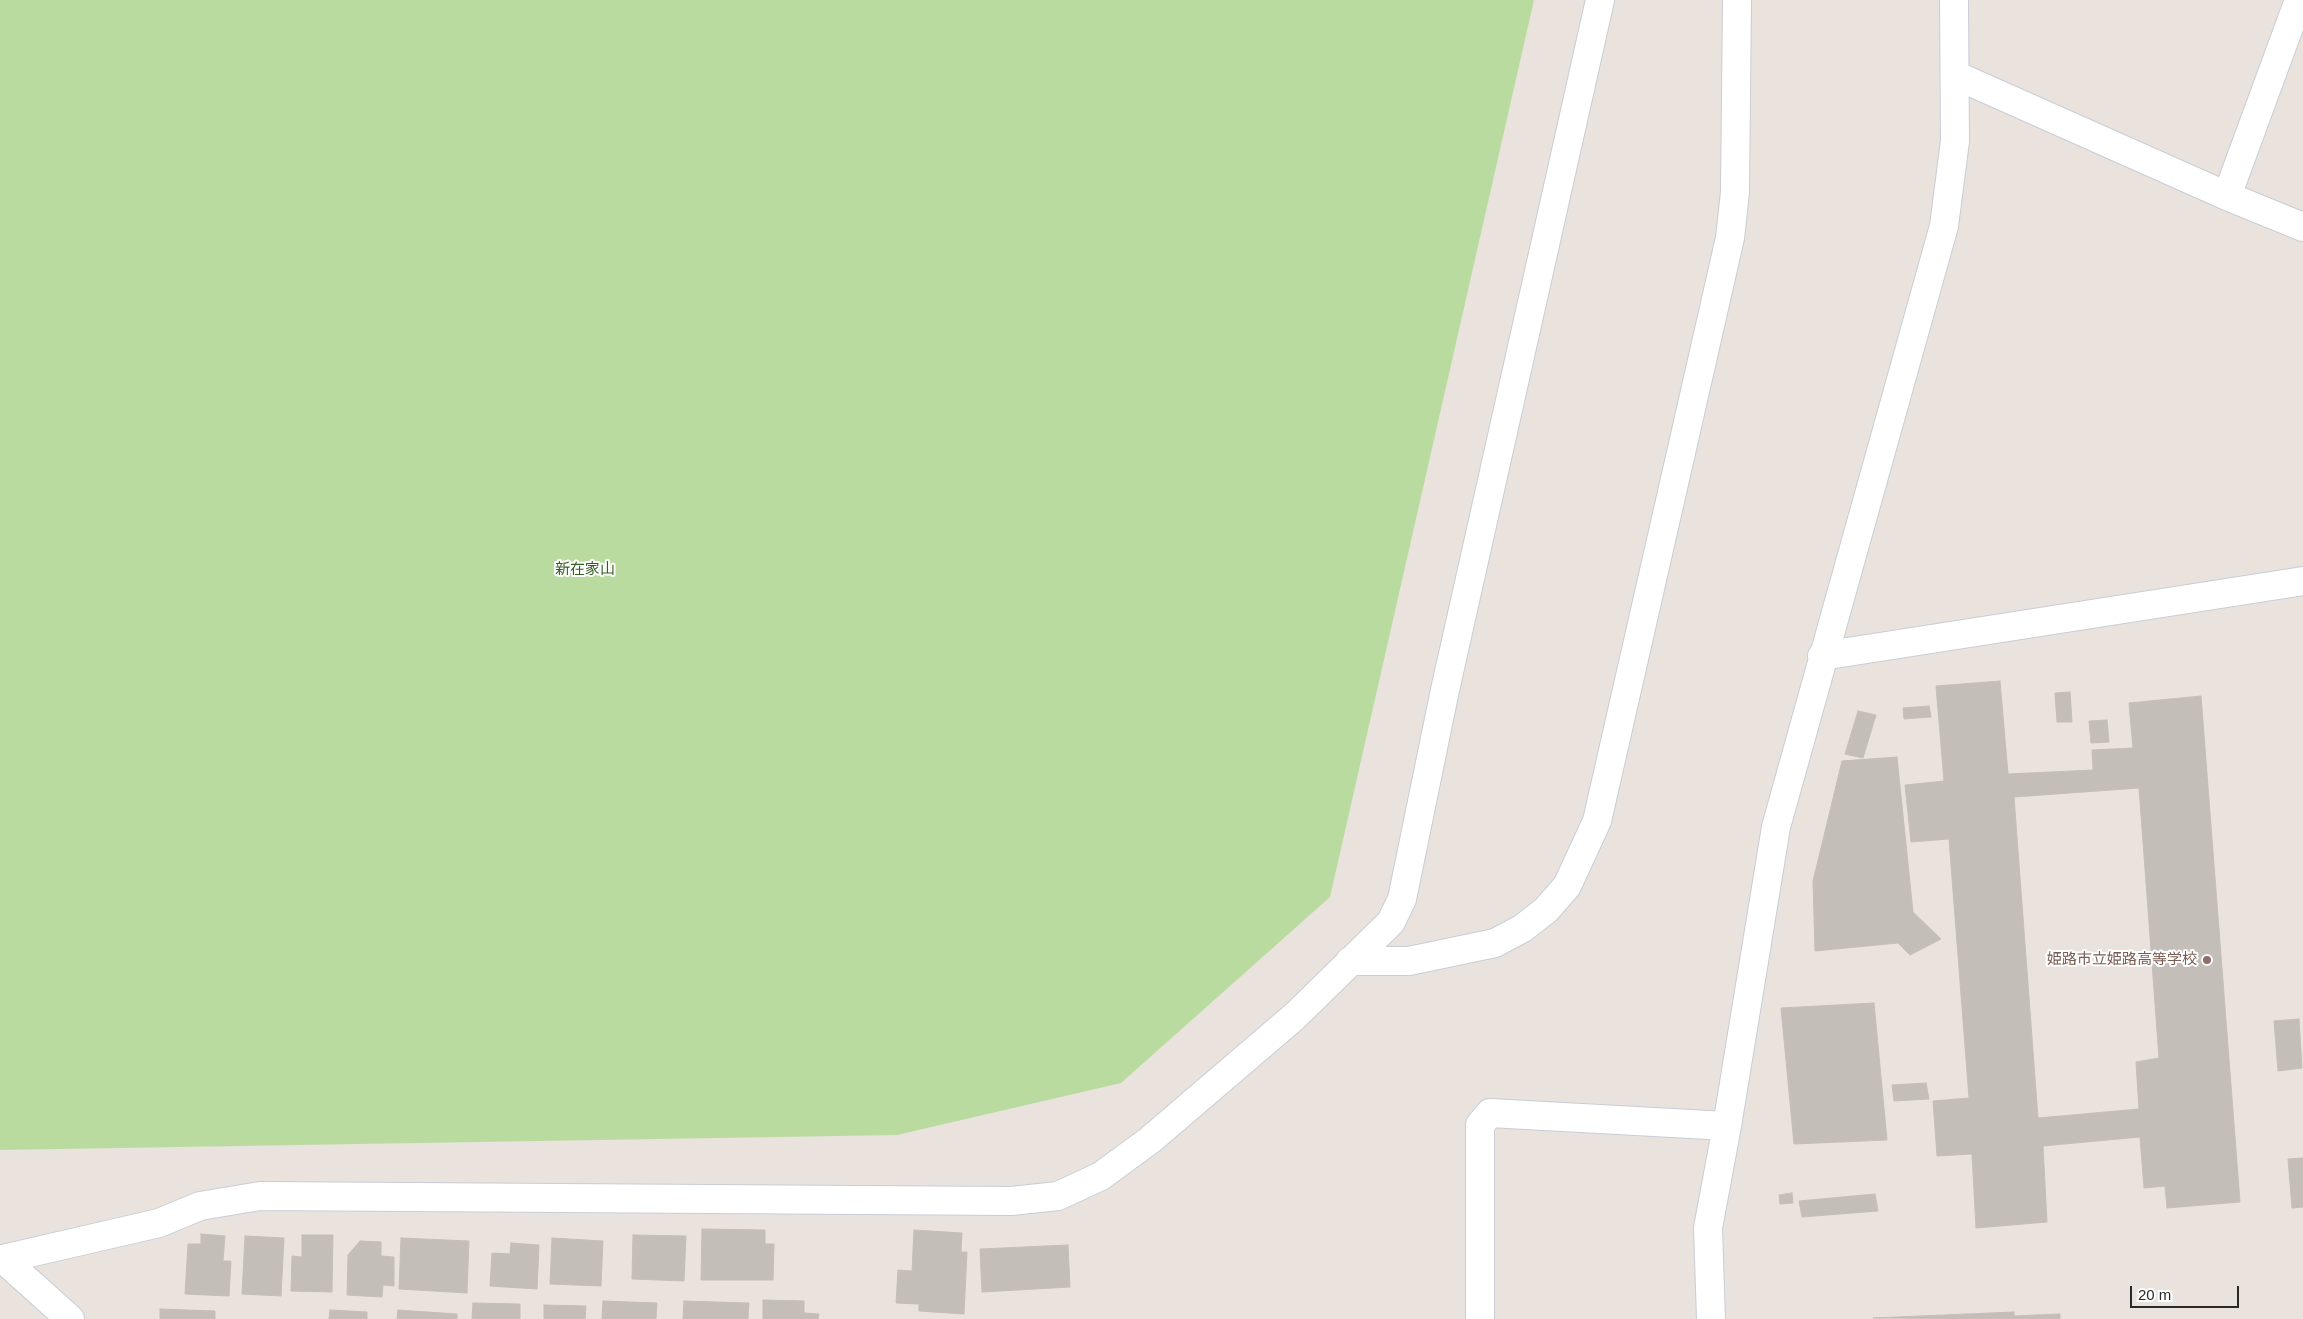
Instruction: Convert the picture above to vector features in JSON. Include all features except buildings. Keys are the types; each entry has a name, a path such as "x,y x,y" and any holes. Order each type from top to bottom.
{"street":[{"path":"1,1259 158,1223 200,1206 260,1196 1011,1201 1058,1196 1101,1176 1150,1140 1295,1016 1391,922 1402,899 1445,690 1600,0"},
{"path":"1350,961 1409,961 1495,943 1523,928 1546,910 1567,886 1597,821 1730,238 1736,192 1737,0"},
{"path":"1711,1319 1708,1228 1727,1126 1776,827 1822,656 1944,226 1955,141 1954,0"},
{"path":"2227,196 2299,0"},
{"path":"1955,75 2227,196 2303,227"},
{"path":"1822,656 2303,581"},
{"path":"1480,1319 1480,1125 1490,1112 1727,1126"},
{"path":"1,1259 70,1319"}],"green space":[{"name":"新在家山","path":"0,0 1534,0 1330,897 1121,1083 897,1135 0,1150"}],"place":[{"name":"姫路市立姫路高等学校","path":"2207,960"}]}
